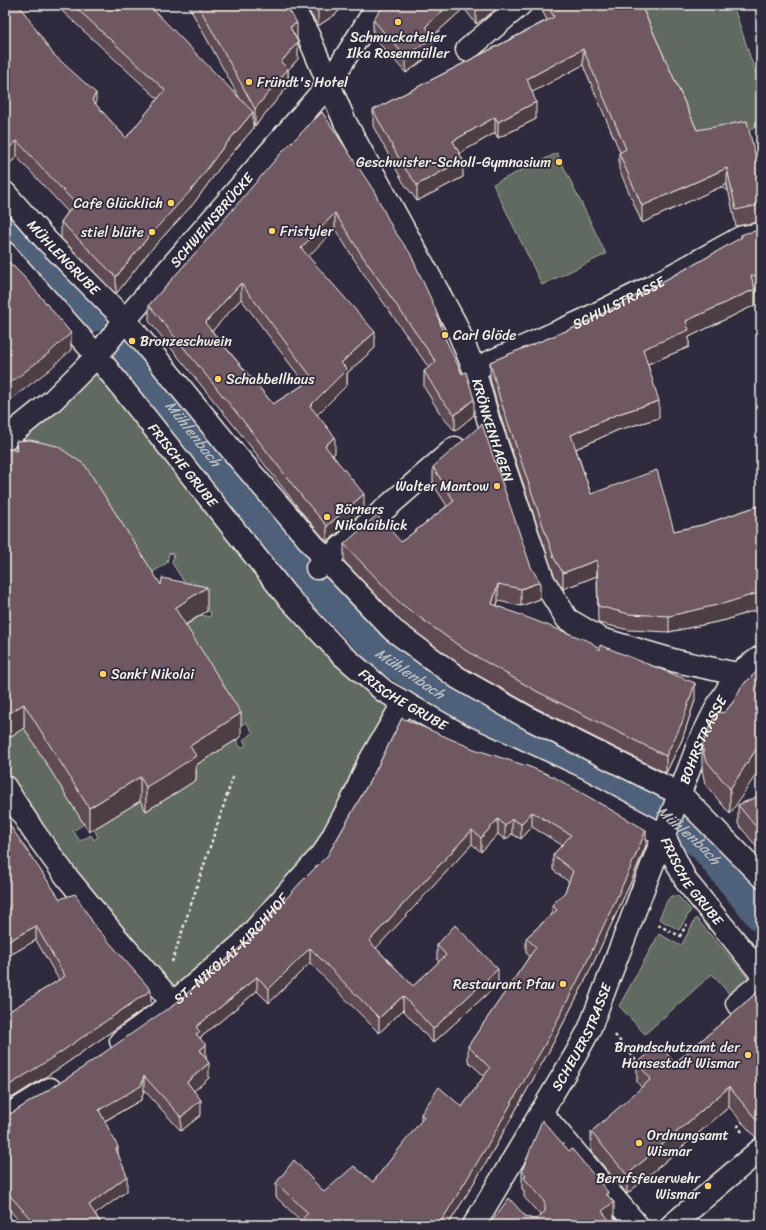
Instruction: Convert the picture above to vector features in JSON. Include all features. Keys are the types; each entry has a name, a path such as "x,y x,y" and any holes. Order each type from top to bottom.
{"street":[{"name":"KRÖNKENHAGEN","path":"291,5 308,35 345,122 455,323 474,369 488,419 543,580 566,619 600,639 676,661 737,674"},
{"name":"SCHWEINSBRÜCKE","path":"5,439 52,401 96,356 125,320 328,85 379,5"},
{"path":"467,50 520,5"},
{"name":"MÜHLENGRUBE","path":"5,193 46,240 125,320"},
{"name":"SCHULSTRASSE","path":"474,369 580,322 653,286 742,237 761,234"},
{"path":"5,253 96,356"},
{"path":"125,320 235,454 322,564 393,630 458,678 532,720 680,794 761,876"},
{"name":"FRISCHE GRUBE","path":"96,356 286,595 340,653 384,692 463,736 574,788 664,836 686,881 761,973"},
{"path":"322,564 488,419"},
{"name":"BOHRSTRASSE","path":"664,836 699,743 718,705 737,674 761,657"},
{"name":"ST.-NIKOLAI-KIRCHHOF","path":"5,787 53,858 115,936 168,997 242,944 325,852 354,797 368,764 404,702"},
{"name":"SCHEUERSTRASSE","path":"474,1225 589,1030 664,836"},
{"path":"737,1003 761,983"},
{"path":"103,1053 168,997"},
{"path":"5,1117 65,1079"},
{"path":"541,1112 637,1225"},
{"path":"672,1225 761,1149"},
{"path":"497,1186 512,1202"}],"path":[{"path":"168,997 234,774"},
{"path":"654,922 680,936 690,919"},
{"path":"596,1012 643,1068"}],"green space":[{"path":"633,5 733,5 761,89 761,124 723,142 728,191 716,185"},
{"path":"557,153 606,254 542,285 493,184"},
{"path":"97,356 286,595 404,702 325,851 173,1003 5,787 5,740 24,728 84,824 73,831 80,841 91,835 94,840 98,837 94,829 140,801 190,784 196,779 190,769 236,740 241,748 246,745 243,740 253,733 246,722 236,729 175,631 201,615 210,617 211,612 202,610 195,585 192,581 186,585 172,563 174,554 169,553 167,563 142,579 8,481 5,439"},
{"path":"671,896 678,896 691,910 679,930 659,919 667,901"},
{"path":"696,918 750,980 731,996 712,974 645,1034 619,1006 659,934 681,946"}],"building":[{"path":"5,5 19,5 53,54 96,93 92,100 126,138 165,90 73,5 112,5 118,11 127,5 149,5 253,112 221,150 194,187 149,236 116,277 61,222 75,203 17,141 5,151"},
{"path":"198,5 286,5 297,23 290,27 298,42 281,62 288,69 255,109"},
{"path":"315,5 324,5 318,9"},
{"path":"385,5 449,5 426,26 432,38 406,57 373,20"},
{"path":"548,5 641,5 697,130 747,121 755,155 761,154 761,205 736,210 727,168 642,206 619,153 626,149 583,49 527,79 536,102 498,122 495,117 453,141 463,160 417,185 403,166 373,110 554,17"},
{"path":"322,112 374,191 393,229 410,253 435,308 445,338 462,374 466,372 474,399 455,415 441,399 424,371 436,362 361,254 335,213 301,248 375,332 341,363 347,369 310,406 335,437 325,446 364,494 327,526 149,305 281,153","holes":["241,283 313,379 273,404 205,323"]},
{"path":"761,230 761,275 751,276 755,289 686,321 689,330 643,349 659,401 618,414 571,435 591,494 657,470 674,531 702,525 761,505 761,592 726,603 669,616 629,614 598,606 597,560 563,573 554,558 500,399 490,362 583,324 697,263 742,237 741,235"},
{"path":"5,258 25,278 71,333 49,353 5,387"},
{"path":"482,424 531,567 540,582 521,589 498,584 492,604 591,642 600,650 600,645 695,683 682,723 666,756 538,692 465,650 401,604 344,544 377,515 401,542 454,501 433,467"},
{"name":"Sankt Nikolai","path":"30,440 57,446 85,465 161,585 162,578 207,587 175,608 241,713 190,746 196,756 171,772 146,787 140,777 89,808 24,704 5,716 5,448 17,451 16,441"},
{"path":"761,667 761,742 730,789 705,759 702,745 716,713 725,712 734,701 741,687"},
{"path":"402,718 474,749 530,767 554,777 646,830 630,869 584,968 549,1037 486,1148 439,1225 297,1225 308,1213 276,1183 294,1160 324,1192 354,1166 373,1182 424,1117 421,1114 439,1087 462,1107 490,1068 468,1046 536,947 526,938 557,910 552,905 565,892 573,871 553,855 571,835 532,812 521,824 512,819 505,826 498,819 481,838 472,830 369,941 413,986 446,955 437,945 455,925 498,969 433,1029 403,996 379,1018 310,948 269,989 257,977 196,1027 200,1032 196,1034 206,1045 200,1050 209,1063 187,1082 201,1100 181,1117 144,1076 141,1086 99,1110 118,1147 116,1149 127,1176 89,1205 102,1225 36,1225 5,1190 5,1115 12,1113 72,1075 167,1009 168,1010 251,938 300,883 328,855 376,770"},
{"path":"761,795 761,833 738,805"},
{"path":"5,821 7,821 60,899 75,894 95,926 151,990 58,1054 5,1088 5,1014 65,976 36,926 5,943 5,909 8,907 5,901"},
{"path":"761,989 761,1118 756,1119 729,1087 627,1175 591,1132 651,1079 637,1063 659,1045 675,1063"},
{"path":"542,1120 569,1151 572,1149 608,1192 606,1194 614,1202 602,1211 613,1225 489,1225 509,1198 524,1215 529,1218 536,1219 545,1211 545,1204 542,1198 524,1178 526,1175 522,1171"}],"waterway":[{"name":"Mühlenbach","path":"5,220 92,317"},
{"name":"Mühlenbach","path":"122,351 173,408 294,564 381,654 446,698 518,737 648,799 705,848 761,917"}],"place":[{"name":"Schmuckatelier Ilka Rosenmüller","path":"398,22"},
{"name":"Fründt's Hotel","path":"249,82"},
{"name":"Geschwister-Scholl-Gymnasium","path":"559,162"},
{"name":"Cafe Glücklich","path":"171,203"},
{"name":"Fristyler","path":"272,231"},
{"name":"stiel blüte","path":"152,232"},
{"name":"Carl Glöde","path":"445,335"},
{"name":"Bronzeschwein","path":"132,341"},
{"name":"Schabbellhaus","path":"218,379"},
{"name":"Walter Mantow","path":"497,486"},
{"name":"Börners Nikolaiblick","path":"327,517"},
{"name":"Sankt Nikolai","path":"103,674"},
{"name":"Restaurant Pfau","path":"563,984"},
{"name":"Brandschutzamt der Hansestadt Wismar","path":"748,1055"},
{"name":"Ordnungsamt Wismar","path":"639,1143"},
{"name":"Berufsfeuerwehr Wismar","path":"708,1186"}]}
